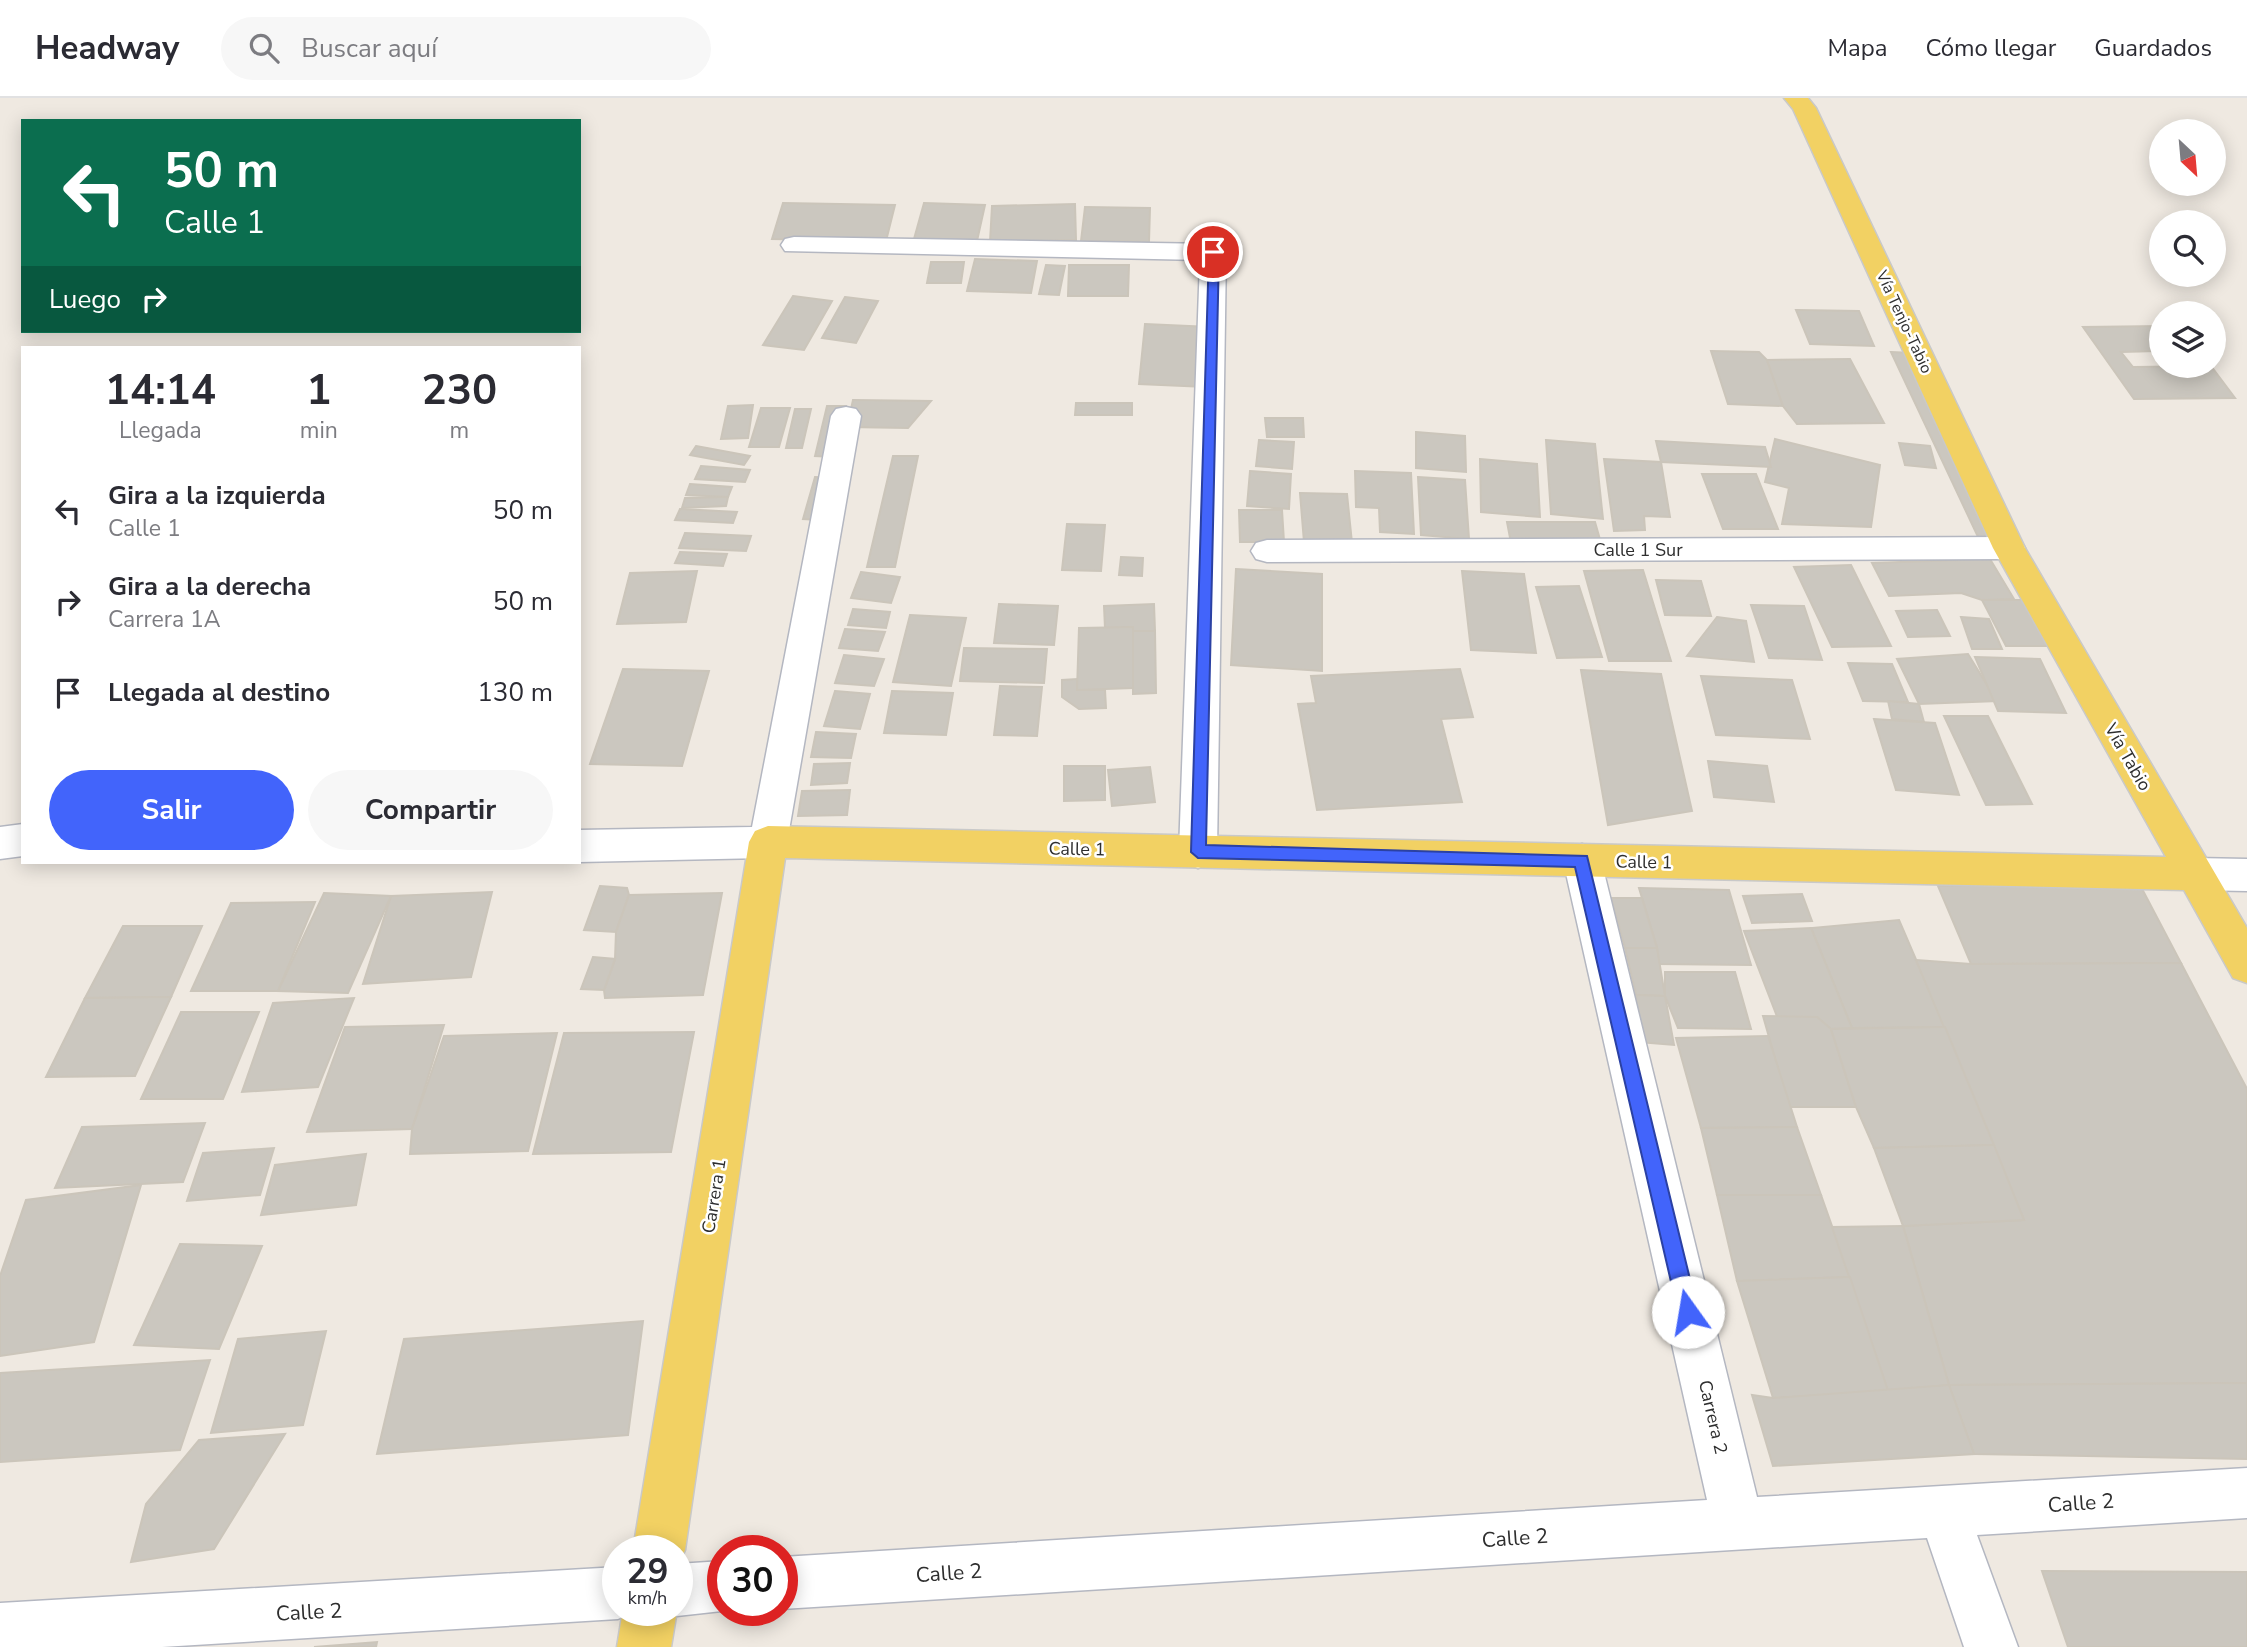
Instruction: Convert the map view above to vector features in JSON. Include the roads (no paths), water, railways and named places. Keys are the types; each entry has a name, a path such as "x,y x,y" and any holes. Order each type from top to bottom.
{"main road":[{"name":"Vía Tenjo-Tabio","path":"1796,98 1804,108 2009,548"},
{"name":"Vía Tabio","path":"2009,548 2247,965"},
{"name":"Calle 1","path":"768,842 2195,873"},
{"name":"Carrera 1","path":"661,1535 768,842"},
{"path":"644,1647 647,1626"}],"street":[{"path":"794,245 1213,252 1198,852"},
{"path":"768,842 846,416"},
{"name":"Calle 1 Sur","path":"1267,551 2009,548"},
{"path":"0,843 21,840"},
{"name":"Calle 1","path":"581,846 768,842"},
{"name":"Carrera 2","path":"1582,860 1738,1524"},
{"name":"Calle 1","path":"2195,873 2247,875"},
{"name":"Calle 2","path":"798,1582 2247,1493"},
{"path":"1943,1511 1992,1647"},
{"name":"Calle 2","path":"0,1630 602,1594"}]}
